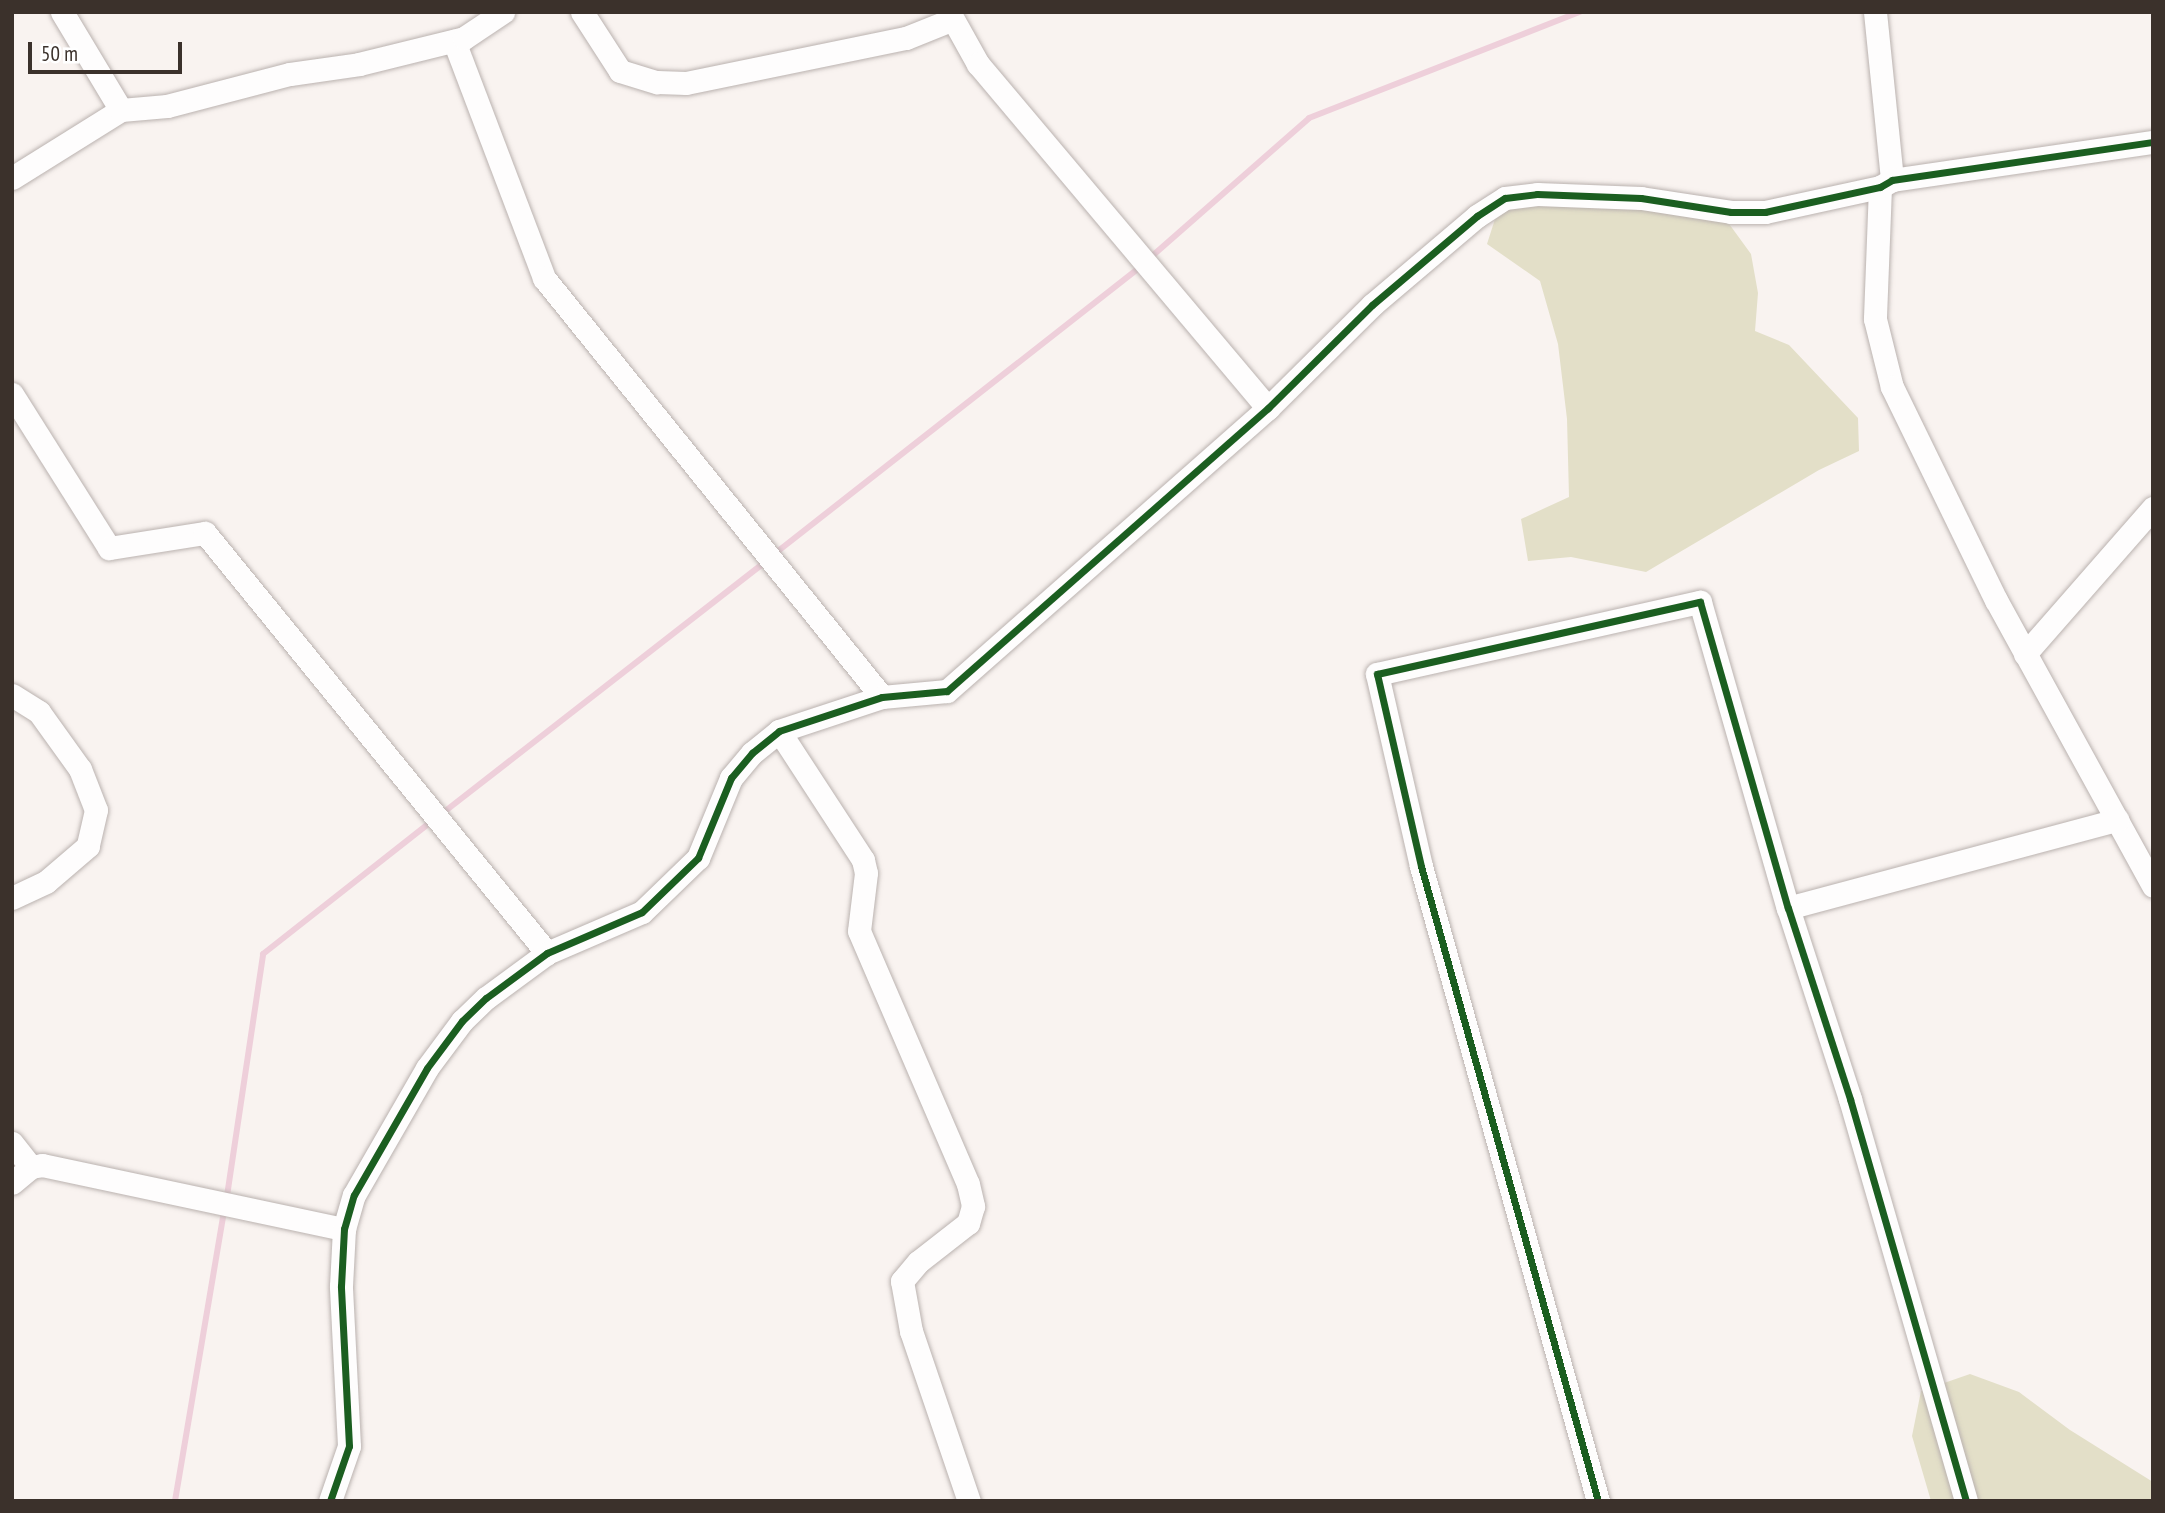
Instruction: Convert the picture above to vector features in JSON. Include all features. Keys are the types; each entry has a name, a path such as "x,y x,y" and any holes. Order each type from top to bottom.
{"street":[{"path":"62,12 121,110"},
{"path":"12,178 121,110 167,106 290,74 359,64 454,41 464,38 503,12"},
{"path":"582,12 620,71 657,82 686,83 906,38 950,16 978,64 1268,408"},
{"path":"1875,12 1886,184 1875,319 1892,387 2025,654 2153,886"},
{"path":"454,41 544,278 882,697"},
{"path":"330,1501 349,1446 341,1286 344,1229 354,1195 427,1068 461,1021 486,998 547,953 642,912 651,904 698,858 731,778 752,753 779,732 882,697 947,691 1268,408 1372,305 1477,216 1505,198 1537,194 1641,198 1731,212 1765,212 1886,184 2153,142"},
{"path":"12,394 109,548 205,533 547,953"},
{"path":"2025,654 2153,508"},
{"path":"1598,1501 1421,866 1377,674 1700,602 1788,908 1850,1099 1966,1501"},
{"path":"12,695 39,712 60,740 80,769 96,810 88,846 46,882 12,898"},
{"path":"779,732 863,860 866,873 859,931 968,1184 973,1206 968,1223 918,1262 902,1281 911,1331 969,1501"},
{"path":"1788,908 2117,820"},
{"path":"12,1143 31,1167"},
{"path":"12,1183 31,1167 41,1165 344,1229"}],"shaded area":[{"path":"1515,205 1644,205 1727,221 1751,254 1758,293 1755,331 1789,345 1858,418 1859,451 1819,470 1646,572 1571,557 1528,561 1521,519 1569,497 1567,419 1558,344 1540,281 1487,244 1495,219"},
{"path":"1970,1374 2019,1392 2070,1430 2153,1482 2153,1501 1931,1501 1912,1436 1921,1391"}],"waterway":[{"path":"1151,257 1309,118 1580,12"},
{"path":"773,555 1138,269"},
{"path":"444,812 765,562"},
{"path":"227,1196 263,954 431,822"},
{"path":"175,1501 224,1211"}],"cycle path":[{"path":"330,1501 349,1446 341,1286 344,1229 354,1195 427,1068 462,1021 486,998 547,953 642,912 698,858 731,778 752,753 779,731 882,697 947,691 1268,408 1372,305 1477,216 1505,198 1537,194 1641,198 1731,212 1765,212 1880,187 1892,180 2153,142"},
{"path":"1598,1501 1421,866 1377,674 1700,602 1788,908 1850,1099 1966,1501"}]}
